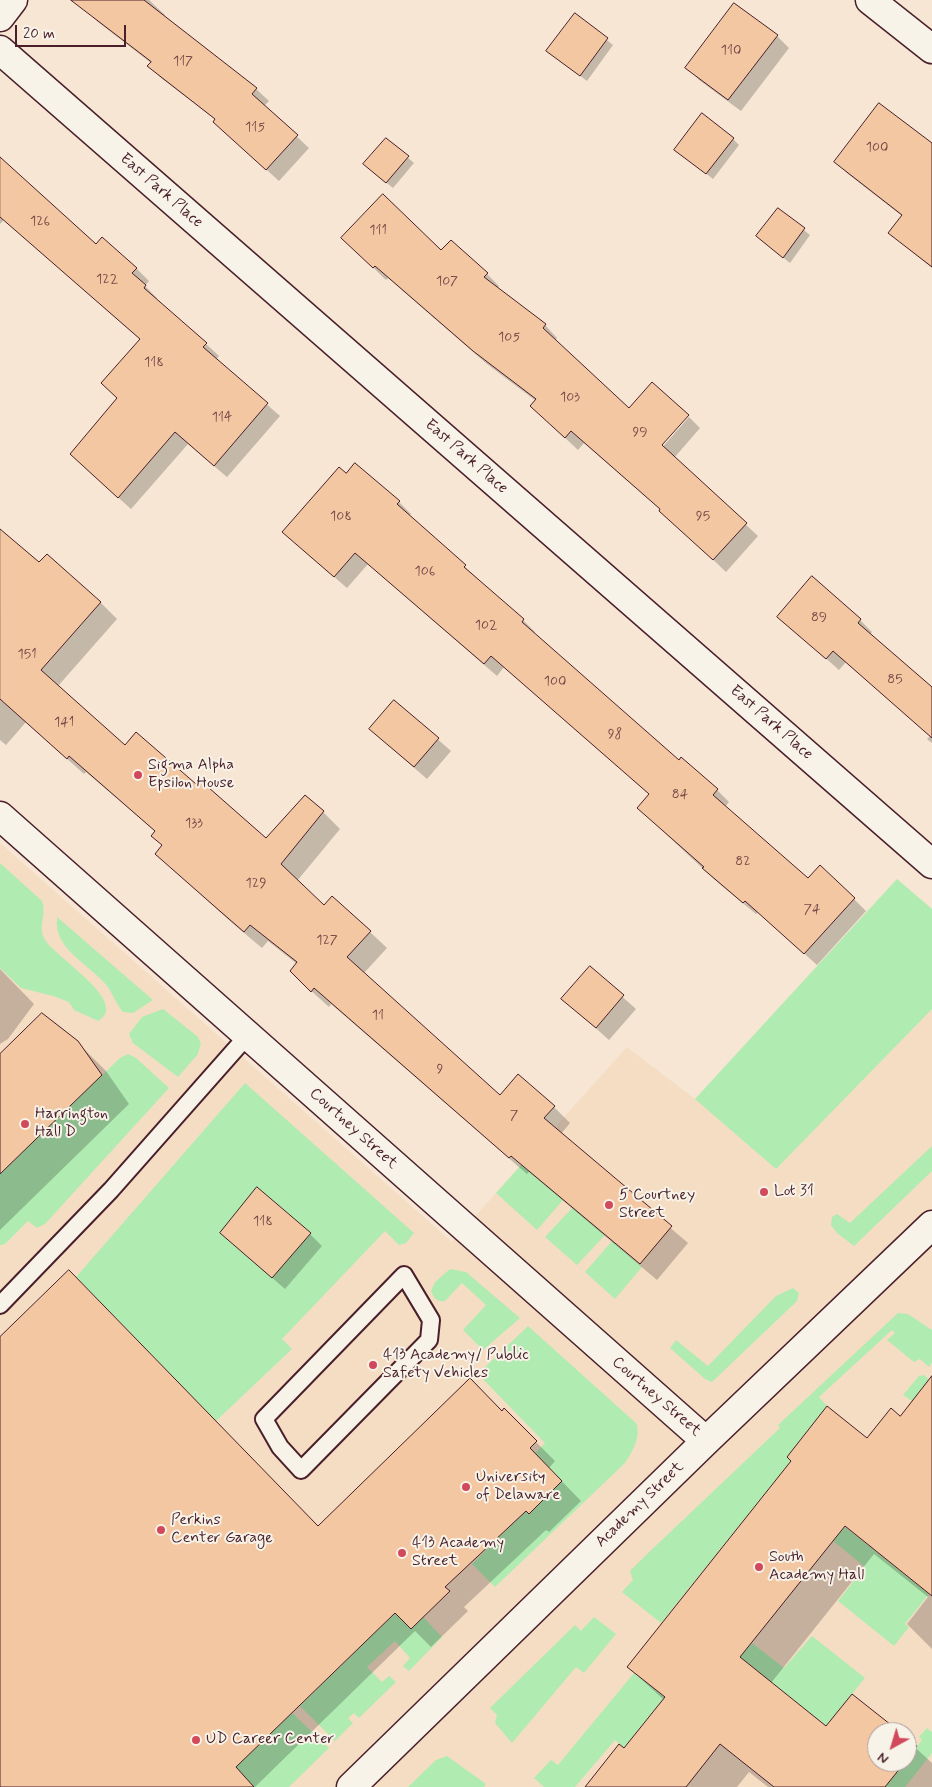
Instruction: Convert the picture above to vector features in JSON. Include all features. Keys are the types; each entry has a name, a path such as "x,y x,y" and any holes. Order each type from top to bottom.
{"street":[{"path":"0,17 14,0"},
{"path":"870,0 932,49"},
{"name":"East Park Place","path":"0,50 932,864"},
{"name":"Courtney Street","path":"0,816 706,1441"},
{"name":"Academy Street","path":"351,1787 706,1441 932,1225"}],"lane":[{"path":"0,1305 111,1190 248,1035"},
{"path":"404,1275 431,1320 429,1340 301,1470 280,1448 264,1419 404,1275"}],"shaded area":[{"name":"University of Delaware","path":"0,843 452,1242 627,1047 695,1099 897,879 932,909 932,1787 0,1787"}],"green space":[{"path":"0,863 42,901 44,910 42,933 44,938 50,946 98,991 105,1002 106,1013 98,1021 74,1010 69,1002 21,988 0,968"},
{"path":"897,879 932,909 932,1009 776,1169 695,1099"},
{"path":"57,917 153,1000 133,1013 123,1012 100,978 66,947 57,928"},
{"path":"163,1009 197,1036 201,1043 198,1054 178,1077 133,1043 129,1034 142,1017"},
{"path":"128,1054 136,1058 169,1088 45,1224 37,1228 28,1221 5,1244 0,1245 0,1174 120,1058"},
{"path":"245,1083 414,1233 406,1243 399,1245 385,1231 282,1339 292,1349 216,1421 76,1277"},
{"path":"555,1127 572,1142 540,1180 563,1200 537,1230 496,1193"},
{"path":"932,1146 932,1171 854,1246 837,1233 831,1225 832,1217 837,1214 850,1223"},
{"path":"573,1207 605,1235 577,1265 545,1237"},
{"path":"612,1241 642,1267 615,1299 585,1272"},
{"path":"450,1269 466,1272 520,1318 483,1350 463,1330 486,1305 462,1283 445,1301 440,1301 433,1296 431,1291 435,1282"},
{"path":"793,1288 799,1293 797,1301 712,1382 705,1379 670,1348 676,1340 708,1366 776,1296"},
{"path":"898,1313 908,1314 932,1330 932,1362 929,1367 920,1359 914,1362 887,1340 895,1333 892,1330 819,1397 827,1406 787,1457 791,1461 661,1623 622,1592 633,1580 630,1571 780,1428 778,1425"},
{"path":"528,1326 637,1424 638,1434 633,1449 625,1463 495,1587 472,1564 526,1511 530,1513 562,1481 535,1453 545,1443 478,1374"},
{"path":"924,1375 932,1382 912,1401 903,1395 919,1376"},
{"path":"845,1527 929,1594 905,1624 909,1627 894,1646 838,1601 865,1567 833,1541"},
{"path":"395,1613 423,1617 442,1637 409,1671 403,1666 410,1658 395,1641 367,1667 382,1682 389,1676 396,1682 359,1718 354,1713 348,1718 353,1723 335,1741 300,1706"},
{"path":"594,1617 616,1634 584,1673 576,1667 512,1743 495,1723 497,1715 490,1708 575,1625 581,1631"},
{"path":"812,1636 865,1678 826,1726 740,1657 752,1643 784,1668"},
{"path":"634,1673 665,1697 624,1748 615,1740 575,1787 544,1787 534,1778 551,1760 558,1765"},
{"path":"292,1713 329,1748 289,1787 232,1787 236,1767"},
{"path":"927,1728 932,1732 932,1753 917,1772 917,1746 922,1740 919,1737"},
{"path":"447,1756 486,1784 484,1787 408,1787 436,1760"},
{"path":"897,1772 917,1772 905,1787 885,1787"}],"building":[{"path":"71,0 144,0 257,88 252,94 298,135 266,170 213,122 215,119 147,66 151,62"},
{"path":"734,3 778,35 728,100 685,68"},
{"path":"575,13 608,38 580,76 546,51"},
{"path":"879,103 932,143 932,267 888,233 902,215 834,162"},
{"path":"702,113 734,138 706,174 674,150"},
{"path":"386,138 409,156 386,183 363,164"},
{"path":"0,157 96,244 102,237 137,268 132,273 146,285 144,288 207,343 203,347 268,403 214,466 175,432 118,498 70,454 117,398 101,383 140,339 0,217"},
{"path":"383,194 441,250 451,240 488,273 484,277 546,324 543,328 629,408 652,382 689,415 662,445 747,523 713,560 659,511 660,509 571,431 565,438 530,406 536,399 473,351 375,266 373,268 341,238"},
{"path":"778,208 805,228 783,258 756,236"},
{"path":"355,463 400,501 397,504 466,565 464,567 524,619 522,622 679,760 681,757 718,789 713,795 808,878 820,865 855,898 804,954 745,901 743,903 702,868 704,867 637,808 649,794 491,656 484,664 355,553 334,577 282,532 339,467 346,473"},
{"path":"0,529 39,562 47,554 101,602 41,670 125,745 136,732 196,784 200,780 266,838 305,795 324,811 281,864 324,905 332,896 371,931 347,957 500,1095 518,1074 555,1106 544,1118 672,1226 640,1264 511,1156 509,1158 314,988 311,992 290,971 297,962 250,925 244,932 155,854 162,845 151,836 155,831 69,756 67,759 0,699"},
{"path":"812,576 861,619 858,623 932,687 932,738 833,651 826,659 777,617"},
{"path":"394,700 439,738 414,767 369,729"},
{"path":"590,966 624,995 596,1028 561,999"},
{"name":"Harrington Hall D","path":"42,1013 78,1041 102,1075 0,1174 0,1054"},
{"path":"257,1187 311,1233 272,1278 220,1233"},
{"name":"Perkins Center Garage","path":"69,1270 318,1526 470,1378 502,1411 504,1408 537,1441 530,1448 562,1481 529,1514 526,1511 445,1587 450,1591 411,1629 395,1613 236,1767 254,1787 0,1787 0,1337"},
{"name":"South Academy Hall","path":"932,1376 932,1596 845,1526 740,1657 826,1726 852,1694 887,1722 867,1722 867,1772 897,1772 885,1787 774,1787 720,1744 686,1787 585,1787 619,1744 624,1748 665,1697 627,1667 791,1461 787,1457 827,1406 867,1438 891,1408 900,1416"}],"place":[{"name":"Sigma Alpha Epsilon House","path":"138,775"},
{"name":"Harrington Hall D","path":"25,1124"},
{"name":"Lot 31","path":"764,1192"},
{"name":"5 Courtney Street","path":"609,1205"},
{"name":"413 Academy/ Public Safety Vehicles","path":"373,1365"},
{"name":"University of Delaware","path":"466,1487"},
{"name":"Perkins Center Garage","path":"161,1530"},
{"name":"413 Academy Street","path":"402,1553"},
{"name":"South Academy Hall","path":"759,1567"},
{"name":"UD Career Center","path":"196,1740"}]}
